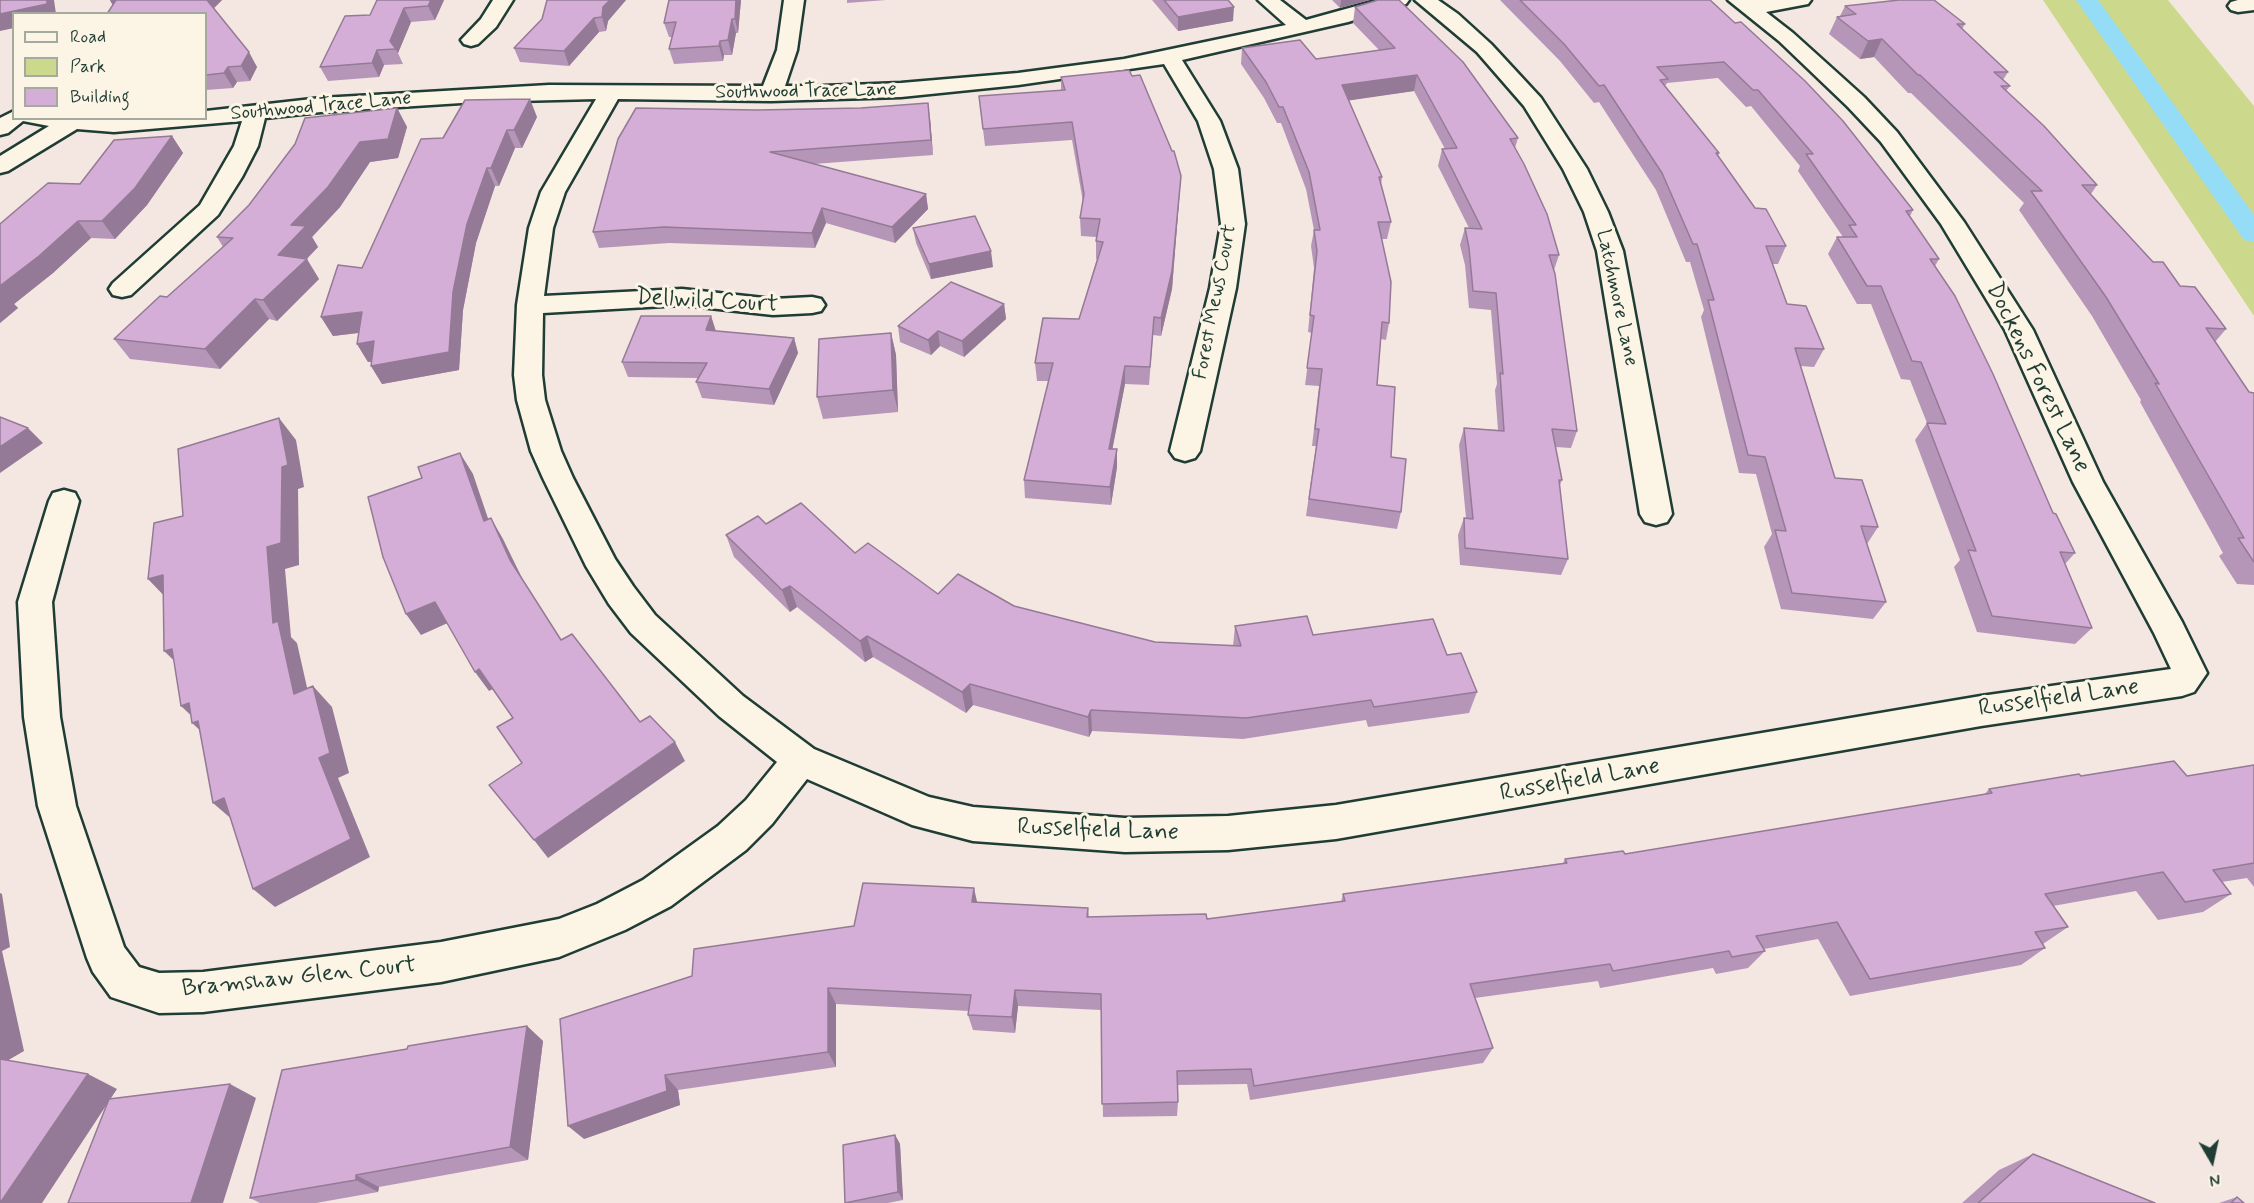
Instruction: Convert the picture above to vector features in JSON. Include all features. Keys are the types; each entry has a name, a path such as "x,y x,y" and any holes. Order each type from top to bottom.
{"street":[{"path":"471,40 489,23 503,0"},
{"path":"771,94 787,50 794,0"},
{"path":"1268,0 1303,28"},
{"name":"Southwood Trace Lane","path":"207,118 391,99 611,92 771,94 901,90 987,83 1170,57 1303,28 1399,0"},
{"name":"Latchmore Lane","path":"1425,0 1450,18 1484,48 1533,103 1575,169 1596,212 1610,251 1656,514"},
{"path":"1744,4 1801,0"},
{"name":"Dockens Forest Lane","path":"1744,4 1786,37 1856,102 1889,137 1952,222 2019,330 2088,482 2170,631 2190,673 2182,682"},
{"name":"Forest Mews Court","path":"1170,57 1209,121 1226,170 1233,224 1223,288 1185,451"},
{"name":"Russelfield Lane","path":"611,92 553,192 541,228 530,305 528,352 531,400 546,451 602,566 643,624 731,706 801,759 925,813 973,824 1083,834 1228,833 1336,822 1734,755 1904,723 2182,682"},
{"path":"122,289 208,210 230,177 246,146 256,112"},
{"path":"0,128 12,119"},
{"name":"Southwood Trace Lane","path":"74,121 114,125 175,120"},
{"path":"0,166 74,121"},
{"name":"Dellwild Court","path":"530,305 671,297 715,299 773,307 812,305"},
{"name":"Bramshaw Glen Court","path":"64,501 35,602 42,717 57,806 107,958 126,983 159,993 203,992 441,962 559,938 611,917 657,893 723,845 759,812 801,759"}],"green space":[{"path":"2043,0 2168,0 2254,106 2254,316"}],"building":[{"path":"0,0 47,0 47,4 0,14"},
{"path":"116,0 207,0 249,52 241,66 228,67 224,73 207,75 207,12 108,12"},
{"path":"377,0 431,0 428,6 404,8 390,41 396,49 377,50 372,63 320,67 345,16 370,15"},
{"path":"547,0 610,0 603,7 602,17 594,18 564,51 514,48 542,19"},
{"path":"669,0 736,0 735,19 732,19 728,40 720,41 719,46 669,49 676,22 664,23"},
{"path":"1164,0 1228,0 1234,7 1178,17"},
{"path":"1378,0 1399,0 1463,62 1518,138 1510,139 1547,214 1559,255 1549,255 1555,274 1577,431 1552,429 1562,480 1559,480 1568,559 1465,548 1464,518 1473,519 1464,428 1504,431 1500,373 1503,374 1496,293 1473,291 1465,228 1482,229 1442,149 1457,148 1417,75 1342,85 1382,177 1379,177 1391,222 1378,222 1391,282 1389,323 1382,322 1377,385 1395,387 1391,457 1406,459 1401,512 1309,499 1319,429 1315,429 1322,369 1307,368 1314,316 1310,315 1317,251 1314,230 1320,230 1309,172 1283,107 1279,107 1266,82 1242,48 1300,40 1316,59 1395,48 1355,7"},
{"path":"1520,0 1710,0 1735,23 1741,22 1805,81 1843,121 1913,210 1906,211 1939,259 1930,259 1955,296 1993,374 2053,513 2056,514 2075,553 2060,552 2092,628 1992,616 1968,550 1976,551 1927,423 1946,424 1921,362 1912,361 1881,286 1867,286 1837,237 1857,237 1849,225 1856,225 1806,154 1813,154 1758,90 1753,90 1724,62 1657,67 1668,79 1660,80 1719,153 1716,153 1755,208 1766,209 1786,246 1766,246 1787,304 1806,306 1824,349 1795,348 1835,478 1862,480 1878,527 1861,526 1886,602 1792,593 1775,530 1786,531 1765,457 1748,455 1708,300 1714,300 1697,244 1693,244 1662,173 1604,85 1599,86 1564,44"},
{"path":"1899,0 1934,0 1965,24 1957,24 2008,72 1994,72 2010,86 2001,86 2044,126 2097,185 2082,185 2153,262 2163,262 2180,286 2195,287 2226,329 2206,328 2249,392 2254,393 2254,562 2238,538 2244,538 2155,383 2159,384 2106,297 2031,191 2042,191 1882,39 1868,41 1837,17 1856,14 1845,6"},
{"path":"1129,70 1132,76 1140,75 1172,151 1174,151 1181,176 1172,271 1161,318 1154,317 1150,367 1125,366 1109,449 1117,449 1110,487 1024,480 1053,363 1035,363 1043,318 1079,319 1103,242 1096,241 1100,219 1080,218 1084,194 1072,122 983,129 979,96 1065,90 1061,77"},
{"path":"530,99 514,130 507,130 491,168 487,168 467,224 453,292 449,352 371,366 374,341 357,344 362,312 321,317 338,265 362,268 421,139 443,138 465,100"},
{"path":"928,103 931,140 770,152 926,194 892,227 822,208 812,233 664,227 593,232 618,139 636,108 757,110 861,108"},
{"path":"397,108 388,139 360,142 328,187 291,225 306,226 278,255 307,259 263,300 255,299 205,349 114,339 160,296 167,297 233,238 217,237 249,205 295,144 305,118"},
{"path":"172,136 135,188 102,221 78,221 39,256 0,286 0,224 48,183 80,184 114,140"},
{"path":"975,216 991,251 929,264 913,228"},
{"path":"951,282 1004,304 962,341 938,331 928,340 898,326"},
{"path":"641,316 711,316 706,330 794,338 769,389 696,382 707,363 622,362"},
{"path":"891,333 893,390 817,397 819,339"},
{"path":"0,417 28,428 0,447"},
{"path":"279,418 288,465 282,467 281,543 267,547 273,623 278,621 294,694 313,686 330,753 319,758 351,839 253,889 224,798 213,803 198,721 192,723 189,703 181,706 172,649 164,651 163,575 148,579 154,523 183,516 178,449"},
{"path":"460,453 484,521 491,518 510,560 561,640 572,634 640,722 650,716 675,742 534,840 489,785 522,763 497,727 513,718 479,669 475,672 435,602 406,614 383,557 368,497 422,478 418,467"},
{"path":"801,503 855,553 868,543 938,594 958,574 1014,606 1155,642 1241,646 1235,626 1307,616 1313,635 1433,619 1447,655 1461,653 1477,692 1374,707 1371,700 1246,718 1091,710 1088,717 970,684 962,692 867,636 860,641 790,586 782,590 726,535 758,516 766,524"},
{"path":"2174,761 2187,776 2254,765 2254,863 2213,870 2231,894 2185,902 2163,872 2045,894 2068,927 2035,932 2045,948 1870,979 1837,922 1756,936 1765,951 1732,957 1729,951 1613,971 1610,964 1470,984 1493,1048 1254,1086 1251,1069 1177,1071 1178,1102 1102,1104 1101,994 1015,990 1012,1017 968,1015 971,995 828,988 828,1052 665,1075 667,1091 568,1126 560,1019 692,976 694,949 854,926 863,883 974,888 972,902 1088,908 1087,917 1206,914 1207,919 1345,901 1343,894 1567,863 1565,859 1623,851 1625,854 1992,793 1989,789"},
{"path":"527,1026 510,1147 356,1175 356,1180 250,1198 282,1070"},
{"path":"0,1059 88,1074 0,1203"},
{"path":"230,1084 191,1203 68,1203 109,1099"},
{"path":"895,1135 898,1192 845,1203 843,1145"},
{"path":"2033,1154 2155,1203 1978,1203"},
{"path":"2237,1197 2244,1203 2231,1203"}],"waterway":[{"path":"2087,0 2254,234"}]}
